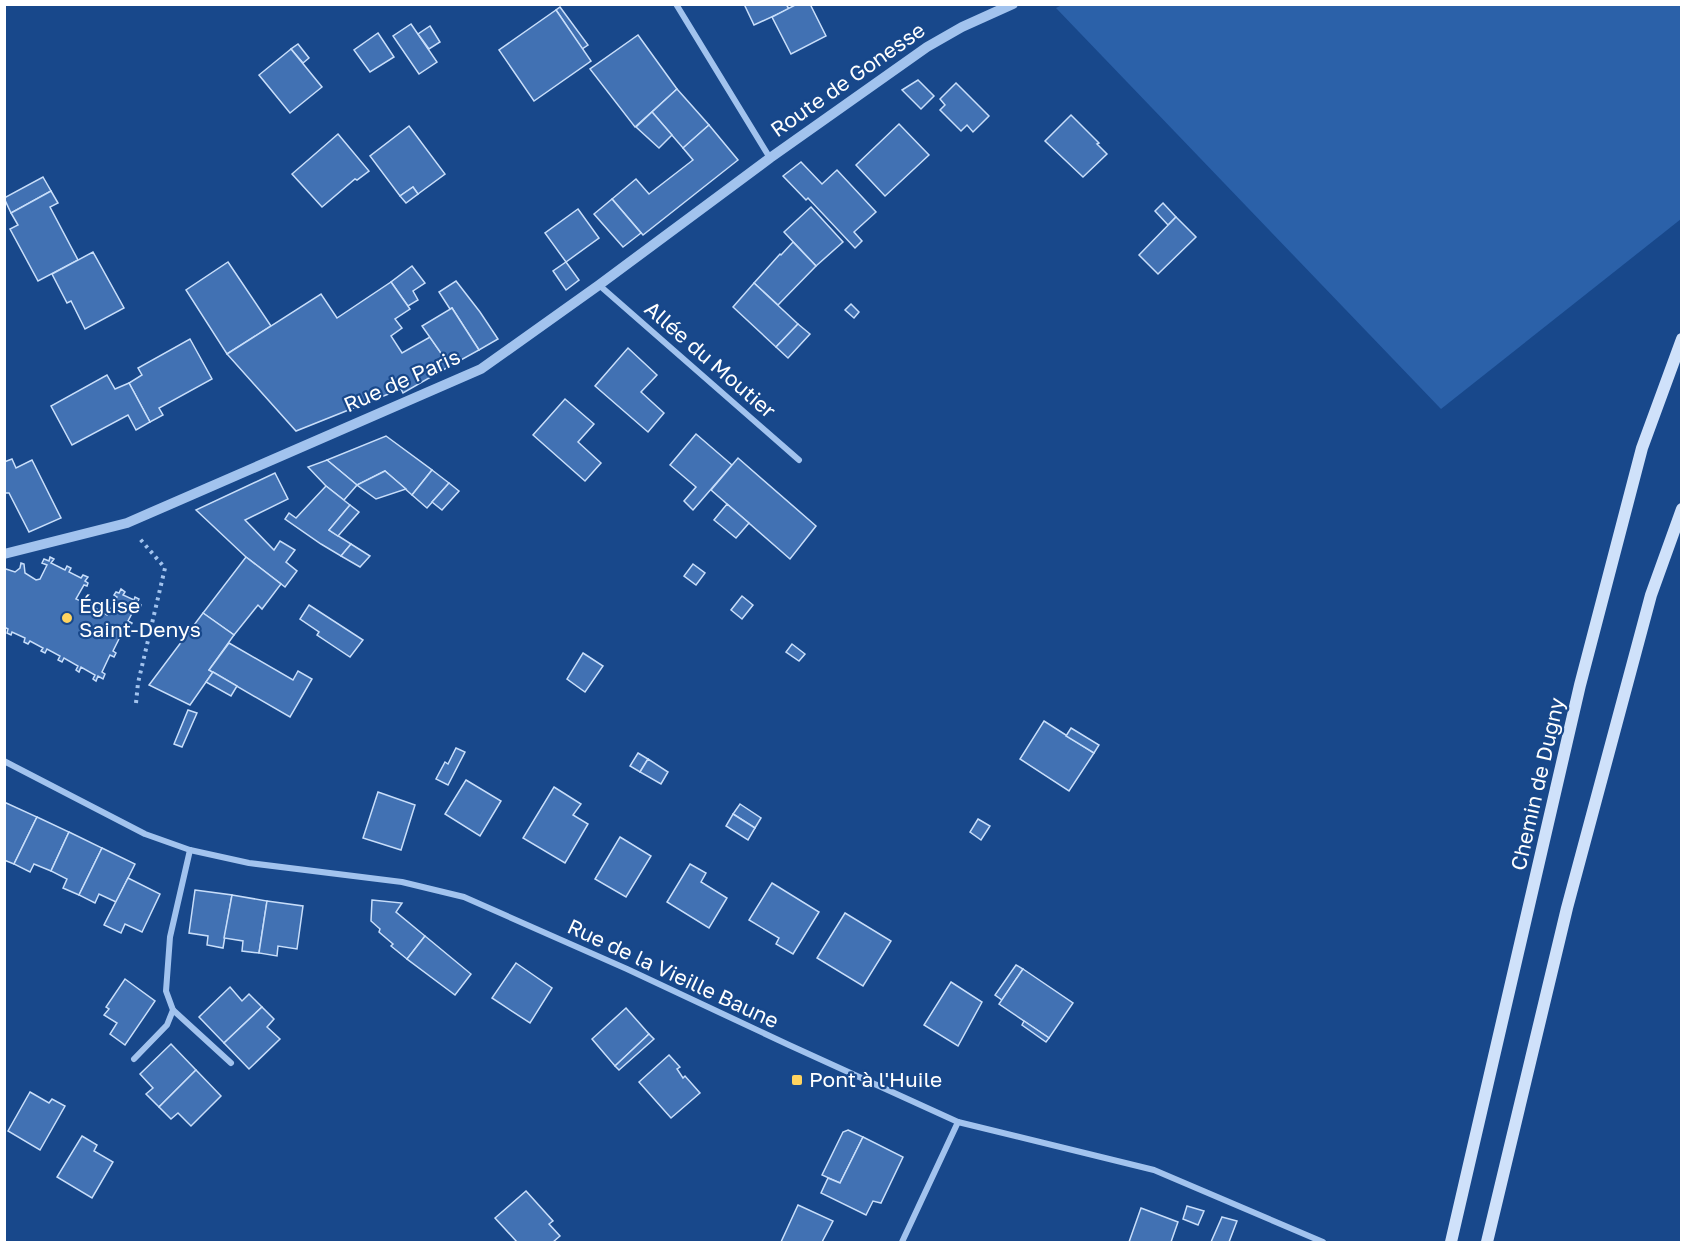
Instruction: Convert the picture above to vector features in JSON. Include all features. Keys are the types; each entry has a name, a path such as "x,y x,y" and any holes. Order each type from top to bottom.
{"main road":[{"name":"Chemin de Dugny","path":"1452,1242 1583,674 1642,448 1682,339"},
{"path":"1487,1242 1567,908 1651,595 1682,509"}],"street":[{"path":"676,4 770,158"},
{"name":"Route de Gonesse","path":"770,158 927,47 962,27 1013,4"},
{"name":"Rue de Paris","path":"4,554 127,523 481,369 770,158"},
{"name":"Allée du Moutier","path":"599,285 799,460"},
{"name":"Rue de la Vieille Baune","path":"4,761 145,834 189,850 249,863 402,882 464,897 627,969 958,1122 1154,1170 1323,1242"},
{"path":"189,850 170,937 166,991 173,1011 231,1063"},
{"path":"134,1059 167,1024 173,1011"},
{"path":"902,1242 958,1122"}],"path":[{"path":"127,523 165,568 138,683 136,703"}],"shaded area":[{"path":"1064,4 1680,5 1682,6 1681,219 1441,409 1056,8"}],"building":[{"path":"744,4 786,4 789,9 754,25"},
{"path":"797,4 810,4 826,36 791,54 772,17"},
{"path":"560,7 588,45 582,49 556,10"},
{"path":"556,10 591,61 534,101 499,50"},
{"path":"411,24 437,62 419,74 393,36"},
{"path":"430,26 440,42 429,49 418,34"},
{"path":"378,33 394,57 370,72 354,50"},
{"path":"638,35 677,89 635,127 590,69"},
{"path":"298,44 309,58 303,63 291,49"},
{"path":"291,49 322,87 290,113 259,75"},
{"path":"918,80 934,96 921,109 902,90"},
{"path":"956,83 989,116 973,132 967,125 961,131 940,110 945,105 940,99"},
{"path":"677,89 709,125 683,148 652,112"},
{"path":"652,112 672,135 659,148 636,127"},
{"path":"1071,115 1107,154 1083,177 1045,141"},
{"path":"899,124 929,155 885,196 856,165"},
{"path":"709,125 738,160 643,235 612,199 636,179 649,194 693,160 683,148"},
{"path":"409,126 445,174 418,194 413,187 400,196 370,156"},
{"path":"338,134 369,171 357,180 355,179 322,207 292,174"},
{"path":"801,162 822,184 837,170 876,212 854,232 862,241 855,248 808,198 806,200 783,176"},
{"path":"43,177 51,191 11,213 4,198"},
{"path":"413,187 418,194 406,203 400,196"},
{"path":"51,191 58,203 50,207 78,260 38,281 10,229 18,225 11,213"},
{"path":"612,199 641,233 623,247 594,214"},
{"path":"1163,203 1176,217 1168,225 1155,211"},
{"path":"811,207 843,242 816,266 784,232"},
{"path":"578,209 599,238 566,262 545,233"},
{"path":"1176,217 1196,237 1158,274 1139,255"},
{"path":"793,242 816,266 778,305 754,283"},
{"path":"93,252 124,308 85,329 71,301 67,303 52,274"},
{"path":"228,262 271,326 227,354 186,290"},
{"path":"566,262 579,280 566,290 553,271"},
{"path":"412,266 425,283 413,291 418,300 408,306 391,282"},
{"path":"456,281 498,339 479,350 439,292"},
{"path":"391,282 410,309 395,319 402,328 391,336 402,353 430,337 450,366 403,393 401,389 296,431 227,354 321,294 337,318"},
{"path":"754,283 798,324 776,347 733,307"},
{"path":"851,304 859,312 854,318 845,310"},
{"path":"452,308 479,350 450,366 422,326"},
{"path":"798,324 810,334 788,358 776,347"},
{"path":"190,339 212,379 159,408 163,415 150,422 129,383 142,375 138,368"},
{"path":"628,348 657,375 641,392 664,413 648,432 595,386"},
{"path":"107,375 115,389 129,383 150,422 136,430 128,415 72,445 51,406"},
{"path":"565,399 594,424 578,442 601,463 585,481 533,435"},
{"path":"696,434 732,465 693,510 684,501 696,487 670,465"},
{"path":"386,436 432,470 412,495 385,471 357,485 327,460"},
{"path":"738,458 816,526 790,559 711,490"},
{"path":"12,459 16,468 32,460 61,518 29,532 9,493 4,493 4,462"},
{"path":"327,460 357,485 344,500 326,486 308,467"},
{"path":"432,470 449,483 427,508 412,495"},
{"path":"385,471 406,489 376,499 357,485"},
{"path":"275,473 288,499 245,520 274,550 280,541 295,550 286,562 297,571 285,587 246,557 196,510"},
{"path":"449,483 459,491 442,510 432,502"},
{"path":"326,486 350,505 329,530 351,544 341,556 285,519 289,513 296,518"},
{"path":"727,504 749,523 736,538 714,520"},
{"path":"350,505 359,512 338,536 329,530"},
{"path":"351,544 370,556 360,567 341,556"},
{"name":"Église Saint-Denys","path":"50,557 54,559 51,563 65,570 67,566 71,568 69,572 81,578 83,575 88,577 85,581 88,583 87,586 84,585 76,599 90,605 91,602 95,604 93,607 107,615 117,597 114,595 121,589 125,592 123,595 134,600 135,597 139,599 137,603 141,605 140,608 136,606 128,621 132,623 130,627 126,625 113,651 116,653 114,657 110,655 102,672 105,674 103,679 98,676 96,681 93,679 95,675 81,667 79,672 76,670 78,666 64,658 62,662 58,660 60,656 47,649 45,653 41,651 43,648 30,641 28,644 24,642 25,638 12,632 11,635 7,633 8,629 4,627 4,567 15,572 20,568 21,563 24,564 25,573 36,580 40,579 47,565 42,563 44,559 49,561"},
{"path":"246,557 281,584 262,609 258,605 234,635 203,613"},
{"path":"693,564 705,573 696,585 684,576"},
{"path":"742,596 753,605 742,619 731,610"},
{"path":"309,605 363,640 350,657 317,635 319,632 300,619"},
{"path":"203,613 234,635 209,670 213,672 190,705 149,685"},
{"path":"229,643 293,680 298,671 312,679 290,717 209,670"},
{"path":"792,644 805,654 799,661 786,652"},
{"path":"583,653 603,666 585,692 567,679"},
{"path":"213,672 237,686 231,696 206,682"},
{"path":"188,710 197,713 182,747 174,744"},
{"path":"1044,721 1094,753 1069,791 1020,759"},
{"path":"1071,728 1099,745 1094,753 1066,736"},
{"path":"456,748 465,752 448,785 436,779 445,762 448,764"},
{"path":"638,753 648,759 640,772 630,766"},
{"path":"648,759 668,772 661,784 640,772"},
{"path":"466,780 501,801 480,836 445,814"},
{"path":"554,787 581,804 573,815 588,824 565,863 523,838"},
{"path":"378,792 415,805 401,850 363,838"},
{"path":"4,802 37,817 14,864 4,860"},
{"path":"740,804 761,818 755,828 733,814"},
{"path":"733,814 755,828 748,840 726,826"},
{"path":"37,817 69,832 51,871 34,864 30,872 14,864"},
{"path":"978,819 990,826 981,840 970,832"},
{"path":"69,832 102,848 79,895 63,888 67,879 51,871"},
{"path":"620,837 651,856 626,897 595,879"},
{"path":"102,848 135,864 116,902 99,894 95,903 79,895"},
{"path":"690,864 706,873 701,882 727,898 709,928 667,902"},
{"path":"128,878 160,894 142,932 125,924 121,933 104,925"},
{"path":"772,883 819,912 793,954 776,944 779,938 749,920"},
{"path":"195,890 232,895 223,948 207,945 208,936 189,933"},
{"path":"232,895 267,901 259,953 242,951 243,941 224,938"},
{"path":"372,900 402,903 396,912 425,936 407,959 391,946 393,944 379,932 380,929 371,921"},
{"path":"267,901 303,906 297,949 278,946 277,956 259,953"},
{"path":"845,913 891,941 863,986 817,958"},
{"path":"425,936 471,974 455,995 407,959"},
{"path":"516,963 552,988 530,1023 492,998"},
{"path":"1016,965 1023,969 1002,1000 995,995"},
{"path":"1023,969 1073,1003 1049,1038 999,1004"},
{"path":"125,979 155,1001 125,1045 110,1034 117,1023 104,1015 109,1009 106,1007"},
{"path":"951,982 982,1002 958,1046 924,1025"},
{"path":"230,987 242,1001 249,994 262,1007 224,1043 199,1017"},
{"path":"262,1007 274,1019 267,1027 280,1039 249,1069 224,1043"},
{"path":"626,1008 649,1034 615,1066 592,1039"},
{"path":"1024,1021 1049,1038 1046,1042 1022,1025"},
{"path":"649,1034 654,1039 619,1070 615,1066"},
{"path":"171,1044 196,1070 159,1107 146,1094 153,1088 140,1074"},
{"path":"669,1055 680,1067 677,1069 683,1078 685,1076 700,1093 671,1118 639,1082"},
{"path":"196,1070 221,1096 191,1126 178,1113 171,1119 159,1107"},
{"path":"30,1092 49,1103 52,1099 65,1106 40,1150 8,1131"},
{"path":"848,1130 863,1137 840,1183 822,1175 843,1132"},
{"path":"82,1136 97,1145 94,1151 113,1162 92,1198 57,1177"},
{"path":"863,1137 903,1157 881,1203 873,1201 866,1215 821,1193 828,1178 840,1183"},
{"path":"526,1191 553,1221 549,1224 560,1236 553,1242 517,1242 495,1218"},
{"path":"798,1205 833,1221 822,1242 781,1242"},
{"path":"1187,1206 1204,1211 1198,1225 1183,1219"},
{"path":"1141,1208 1178,1222 1171,1242 1129,1242"},
{"path":"1222,1217 1237,1221 1229,1242 1211,1242"}],"place":[{"name":"Église Saint-Denys","path":"67,618"},
{"name":"Pont à l'Huile","path":"797,1080"}]}
